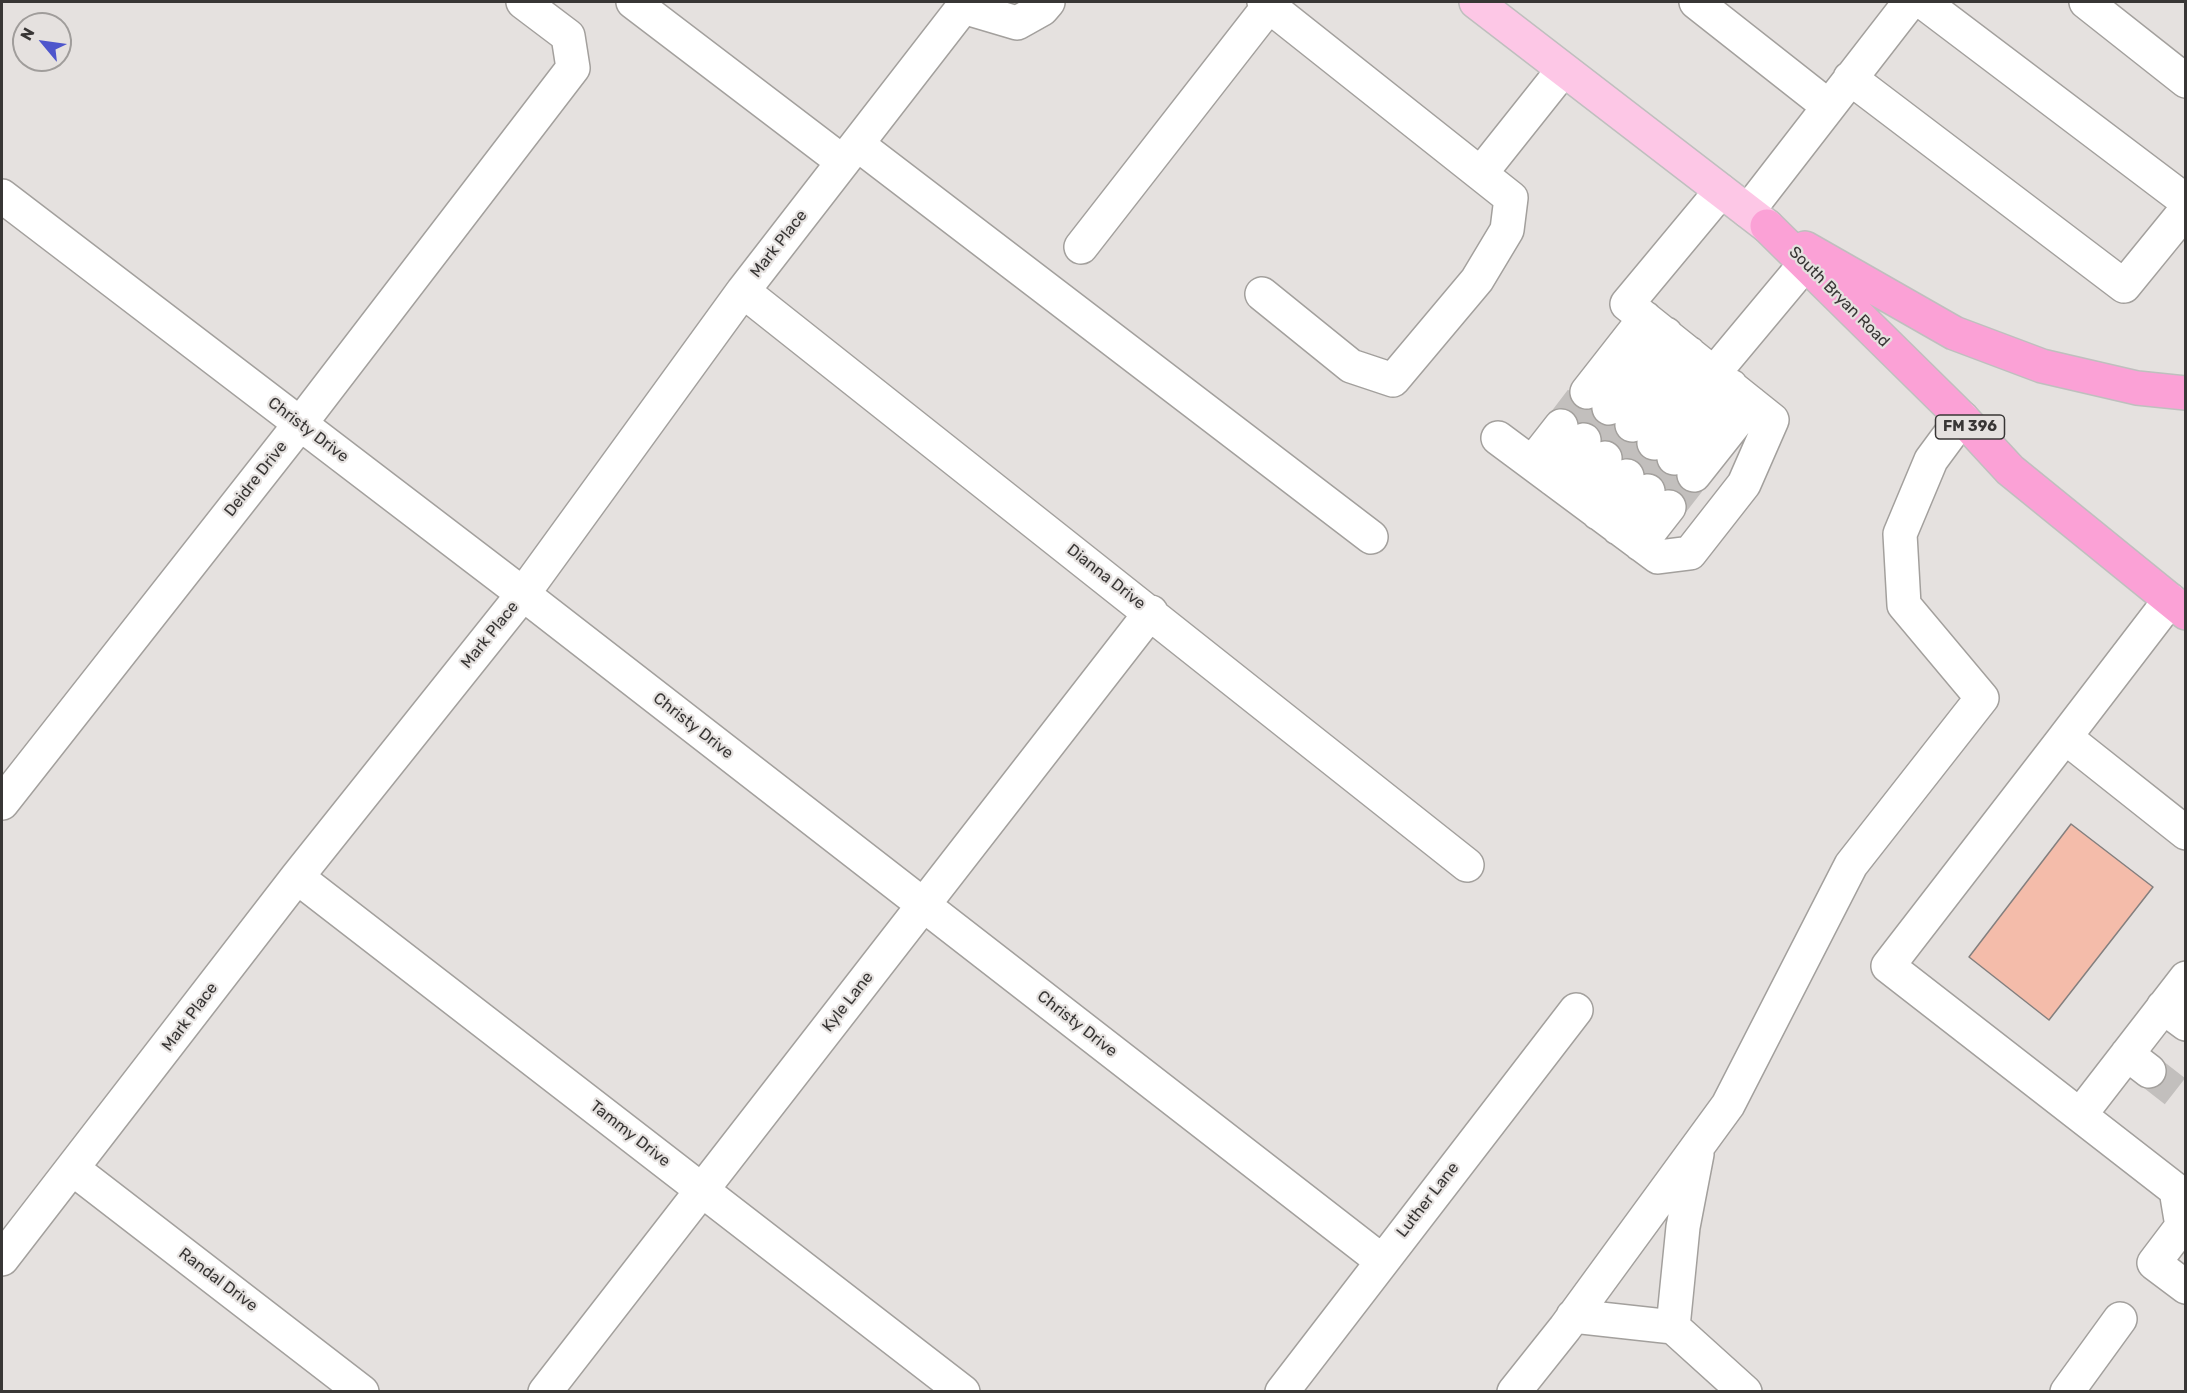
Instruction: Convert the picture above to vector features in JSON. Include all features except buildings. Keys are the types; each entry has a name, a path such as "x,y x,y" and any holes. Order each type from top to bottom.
{"highway":[{"name":"South Bryan Road","path":"1757,218 1962,418 2012,471 2178,606"},
{"name":"FM 396","path":"1757,218 1954,333 2042,366 2137,388 2186,393"}],"main road":[{"name":"South Bryan Road","path":"1476,2 1757,218"}],"street":[{"name":"Deidre Drive","path":"6,787 300,424 573,68 568,36 523,2"},
{"path":"633,2 850,153 1371,537"},
{"path":"965,4 1017,23 1042,9 1048,2"},
{"path":"1696,2 1828,106"},
{"path":"1757,218 1828,106 1910,2"},
{"path":"1923,2 2186,201"},
{"path":"2086,2 2186,81"},
{"path":"1081,247 1268,3 1511,198 1507,230 1477,280 1393,380 1351,366 1262,294"},
{"name":"Mark Place","path":"2,1259 297,877 523,594 743,291 965,4"},
{"path":"1481,173 1563,70"},
{"path":"1850,78 2124,286 2186,210"},
{"path":"1498,438 1658,557 1690,553 1744,484 1772,420 1628,304 1721,191"},
{"name":"Christy Drive","path":"2,196 523,594 1382,1261"},
{"path":"1642,434 1701,363 1805,264"},
{"name":"Dianna Drive","path":"743,291 1151,612 1467,865"},
{"path":"1642,434 1701,363"},
{"path":"1642,434 1701,363"},
{"path":"1514,1392 1573,1316 1728,1105 1851,865 1982,698 1904,605 1900,534 1931,460 1962,418"},
{"path":"1586,504 1616,466"},
{"path":"1586,504 1616,466"},
{"path":"1586,504 1616,466"},
{"path":"2178,606 2064,737 1888,966 2080,1115 2181,1184 2184,1227 2154,1263 2186,1287"},
{"name":"Kyle Lane","path":"545,1392 1151,612"},
{"path":"2064,737 2186,833"},
{"name":"Tammy Drive","path":"297,877 963,1392"},
{"path":"2080,1115 2138,1062 2174,1016 2186,978"},
{"name":"Luther Lane","path":"1282,1392 1576,1010"},
{"path":"1673,1327 1683,1227 1698,1146"},
{"name":"Randal Drive","path":"73,1169 362,1392"},
{"path":"1573,1316 1673,1327 1745,1392"},
{"path":"2067,1392 2120,1319"}],"tunnel":[{"path":"1561,426 1587,392"},
{"path":"1584,440 1609,408"},
{"path":"1605,458 1632,425"},
{"path":"1627,476 1654,443"},
{"path":"1648,491 1674,458"},
{"path":"1669,507 1694,475"},
{"path":"2149,1071 2186,1100"}]}
